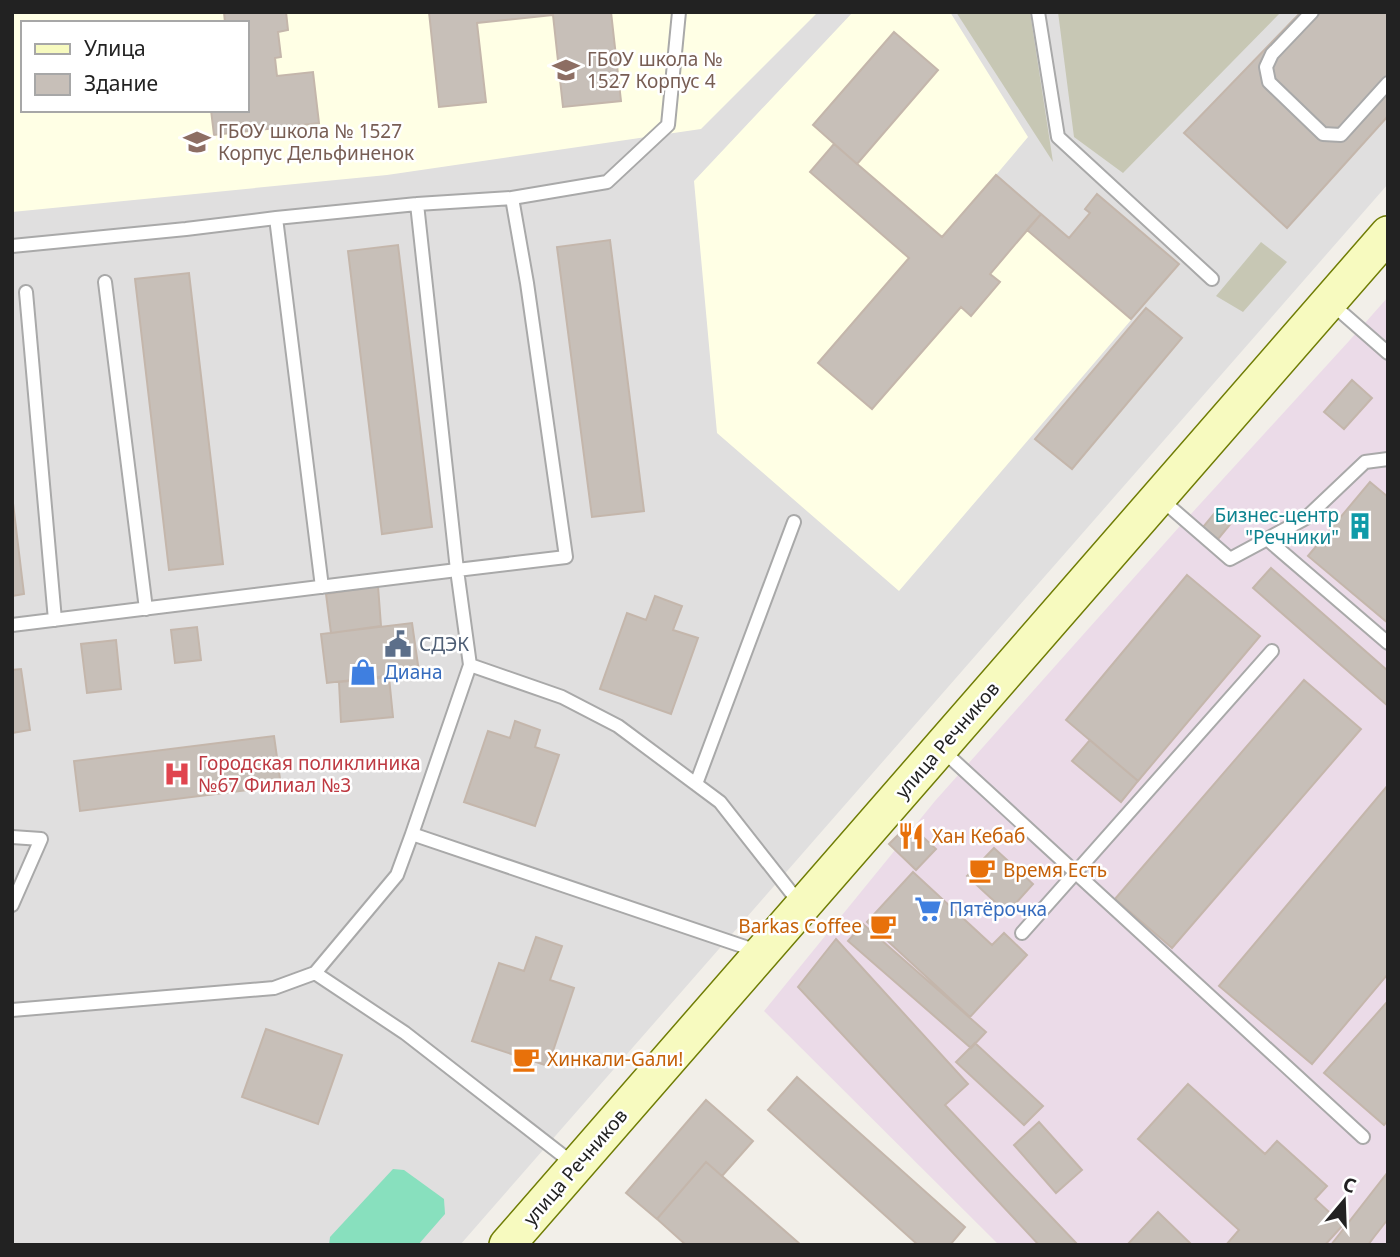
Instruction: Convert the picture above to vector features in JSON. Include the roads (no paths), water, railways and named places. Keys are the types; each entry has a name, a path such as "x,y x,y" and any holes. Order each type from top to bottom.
{"street":[{"name":"улица Речников","path":"507,1245 1388,234"}],"lane":[{"path":"12,246 417,204 512,198 607,182 668,125 679,12"},
{"path":"1038,12 1058,138 1212,279"},
{"path":"1312,12 1272,54 1266,67 1269,82 1323,134 1341,135 1388,83"},
{"path":"12,625 566,557 527,283 512,198"},
{"path":"12,1010 274,988 315,973 397,875 470,665 417,204"},
{"path":"276,218 322,587"},
{"path":"105,282 146,609"},
{"path":"26,292 55,620"},
{"path":"1329,302 1388,353"},
{"path":"1159,497 1230,559 1306,518 1366,461 1388,459"},
{"path":"696,784 794,522"},
{"path":"1267,539 1388,643"},
{"path":"1022,933 1272,652"},
{"path":"470,665 562,697 618,726 720,802 802,906"},
{"path":"940,748 1363,1136"},
{"path":"412,834 762,953"},
{"path":"12,837 41,839 12,905"},
{"path":"315,973 405,1033 576,1166"}],"place":[{"name":"ГБОУ школа № 1527 Корпус 4","path":"566,70"},
{"name":"ГБОУ школа № 1527 Корпус Дельфиненок","path":"197,142"},
{"name":"Бизнес-центр \"Речники\"","path":"1360,526"},
{"name":"СДЭК","path":"398,644"},
{"name":"Диана","path":"363,672"},
{"name":"Городская поликлиника №67 Филиал №3","path":"177,774"},
{"name":"Хан Кебаб","path":"911,836"},
{"name":"Время Есть","path":"982,870"},
{"name":"Пятёрочка","path":"928,909"},
{"name":"Barkas Coffee","path":"883,926"},
{"name":"Хинкали-Gали!","path":"526,1059"}]}
